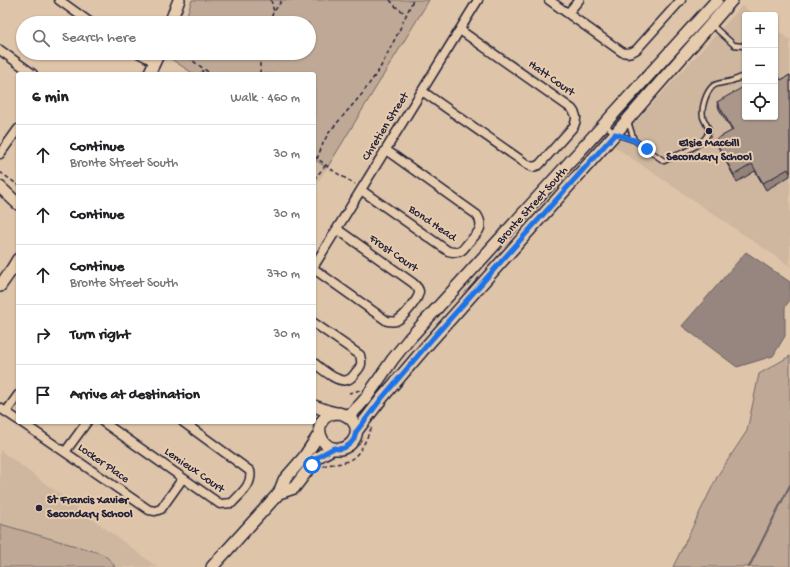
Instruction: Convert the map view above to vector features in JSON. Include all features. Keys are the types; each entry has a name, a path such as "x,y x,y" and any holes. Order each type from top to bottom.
{"main road":[{"path":"173,16 179,0"},
{"name":"Bronte Street South","path":"341,414 352,413 359,406 405,344 717,0"},
{"name":"Bronte Street South","path":"356,432 382,398 423,350 628,120 732,0"},
{"path":"150,72 156,60"},
{"path":"0,187 16,194"},
{"path":"0,187 16,202"},
{"path":"0,286 15,266"},
{"path":"316,407 341,414 351,419 355,425 356,432 354,439 344,448 331,448 325,444 321,438 316,422"},
{"path":"212,567 279,493 284,480 304,457 320,431 325,417 332,414 341,414"},
{"path":"279,493 294,488 317,458 334,448"}],"street":[{"path":"59,0 81,16"},
{"name":"Chretien Street","path":"316,263 337,229 358,187 386,150 478,0"},
{"path":"549,0 622,52 627,54 632,53 637,49 681,0"},
{"path":"568,13 579,0"},
{"name":"Hatt Court","path":"422,91 528,166 539,165 574,126 576,122 576,115 572,109 460,30"},
{"path":"0,50 31,72"},
{"path":"0,154 16,132"},
{"name":"Bond Head","path":"358,187 448,252 461,251 479,231 481,224 480,219 476,215 386,150"},
{"name":"Frost Court","path":"316,270 387,321 401,318 419,296 419,290 413,283 337,229"},
{"path":"316,324 360,355 362,361 358,371 350,379 342,381 337,380 316,364"},
{"path":"16,397 3,410 16,419"},
{"name":"Locker Place","path":"24,424 149,510 155,512 161,509 183,478"},
{"path":"65,452 86,424"},
{"name":"Lemieux Court","path":"106,424 220,504 232,503 249,484 251,477 250,472 186,424"}],"lane":[{"path":"711,24 734,45 742,46"},
{"path":"604,124 615,134 634,140 664,161 702,142 708,135 708,127 703,118 703,107 706,96 713,86 742,76"},
{"path":"628,120 634,140"}],"path":[{"path":"271,0 274,12"},
{"path":"272,16 282,0"},
{"path":"390,0 395,6 406,14"},
{"path":"358,187 318,159 324,141 330,131 362,94 379,70 413,0"},
{"path":"191,60 208,72"},
{"path":"260,60 260,72"},
{"path":"316,177 326,166"},
{"path":"0,172 16,184"}],"shaded area":[{"path":"192,0 429,0 327,168 316,160 316,72 191,72 173,60 316,60 316,16 186,16"},
{"name":"Elsie MacGill Secondary School","path":"742,6 751,12 742,12 742,120 778,120 778,31 790,40 790,266 614,146"},
{"path":"316,160 327,168 316,185"},
{"path":"746,252 790,282 790,300 785,307 785,336 773,356 737,367 682,326"},
{"path":"790,356 790,567 673,567 718,475 747,431 759,374"},
{"name":"St Francis Xavier Secondary School","path":"0,450 157,567 0,567"},
{"path":"0,524 100,553 109,559 115,567 0,567"}],"building":[{"path":"778,75 781,80 790,75 790,173 788,169 763,183 752,164 734,175 715,140 733,130 717,102 742,88 742,120 778,120"}],"waterway":[{"path":"749,567 790,485"}],"place":[{"name":"Elsie MacGill Secondary School","path":"709,131"},
{"name":"St Francis Xavier Secondary School","path":"39,508"}],"route":[{"path":"312,465 317,458 323,454 334,448 344,448 350,444 354,439 356,432 368,415 433,338 615,134 634,140 647,149"}]}
